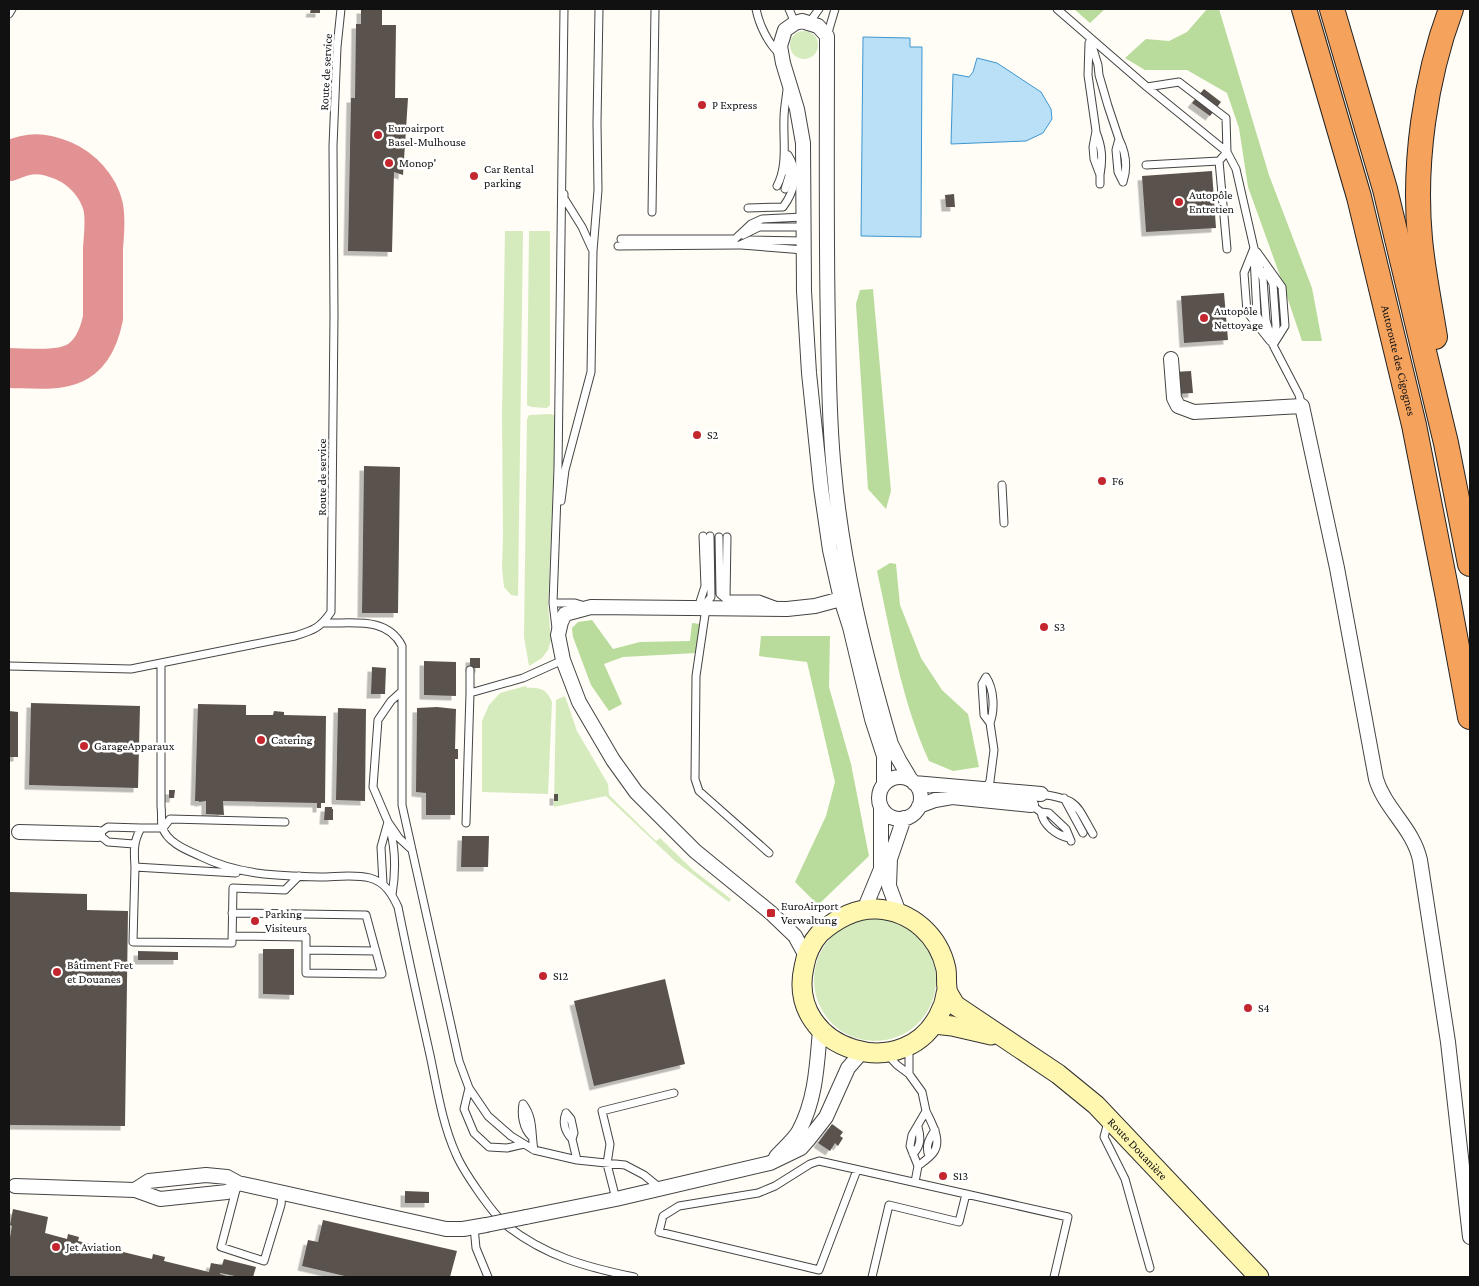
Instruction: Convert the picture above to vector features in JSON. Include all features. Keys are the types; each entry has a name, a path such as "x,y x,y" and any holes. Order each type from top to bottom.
{"highway":[{"name":"Autoroute des Cigognes","path":"1304,9 1359,197 1414,425 1470,717"},
{"path":"1332,9 1385,189 1446,444 1470,564"},
{"path":"1446,444 1439,358 1420,240 1418,191 1425,114 1438,53 1451,9"}],"main road":[{"path":"877,909 900,913 917,922 931,936 941,952 947,971 947,990 942,1008 934,1024 923,1036 909,1046 886,1053 861,1053 838,1044 820,1030 809,1013 803,995 802,975 806,956 817,936 834,921 854,911 864,910 877,909"},
{"name":"Route Douanière","path":"947,990 955,1004 1058,1074 1096,1105 1259,1277"},
{"name":"Route Douanière","path":"934,1024 952,1026 1003,1038"}],"street":[{"path":"864,910 881,869 881,808 879,796 884,784 884,756 872,719 850,627 848,599 844,553 834,470 827,255 827,36 818,26 802,21 795,23 785,30 780,46 797,109 803,143 804,291 809,373 821,488 830,550 848,599 891,744 898,760 920,794 919,806 915,812 904,818 891,817 881,808"},
{"path":"1171,359 1174,398 1178,406 1194,412 1302,406 1337,568 1376,779 1384,798 1409,832 1420,860 1448,1042 1470,1237"},
{"path":"806,956 795,936 775,916 695,851 636,792 613,760 579,702 563,660 558,635 565,614 591,607 787,609 815,606 848,599"},
{"path":"884,784 895,777 902,777 913,782 1041,794"},
{"path":"919,806 935,800 952,797 1036,809"},
{"path":"900,913 889,886 889,877 890,859 904,818"},
{"path":"19,832 98,834"},
{"path":"770,1163 798,1132 812,1095 820,1030"},
{"path":"15,1186 135,1190 150,1182 206,1175 227,1177 238,1183 446,1229 480,1226 616,1199 770,1163 801,1148 808,1140 826,1117 848,1068 861,1053"}],"lane":[{"path":"9,14 12,9"},
{"name":"Route de service","path":"324,623 331,612 334,316 333,146 337,47 341,9"},
{"path":"558,635 553,603 556,536 564,9"},
{"path":"564,9 564,198 582,227 593,251"},
{"path":"556,536 565,470 591,372 593,251 598,190 598,9"},
{"path":"652,212 655,9"},
{"path":"756,9 770,43 781,54"},
{"path":"789,9 795,23"},
{"path":"809,23 819,9"},
{"path":"827,36 835,9"},
{"path":"1057,9 1147,87 1227,152 1236,170 1254,248 1264,279 1266,320 1273,345"},
{"path":"1090,37 1088,74 1096,131 1093,147 1094,159 1100,174 1100,184"},
{"path":"1090,37 1099,75 1119,139 1116,158 1118,172 1123,182"},
{"path":"777,186 782,175 784,126 789,80"},
{"path":"1146,165 1219,161 1227,152 1226,118 1179,82 1147,87"},
{"path":"784,126 787,139 789,176 785,189"},
{"path":"748,208 784,207 790,198 795,178 793,162 788,155"},
{"path":"1219,161 1227,249"},
{"path":"738,242 751,224 762,219 803,234"},
{"path":"620,242 738,242 803,234"},
{"path":"1254,248 1282,286 1285,326 1273,345"},
{"path":"1254,248 1244,273 1247,312 1273,345 1299,395 1302,406"},
{"path":"1002,486 1004,523"},
{"path":"706,536 711,597 702,608 696,676 695,779 699,791 769,852"},
{"path":"719,537 720,594 726,599 760,599 787,609"},
{"path":"726,599 727,537"},
{"path":"553,603 575,603 591,607"},
{"path":"9,666 131,669 295,636 316,629 324,623 367,623 390,630 402,646 402,805 459,1061 469,1088 488,1116 511,1136 534,1150 577,1160 625,1165 644,1174 660,1188"},
{"path":"470,693 523,678 563,660"},
{"path":"161,662 161,806 163,828 172,841 186,850 214,863 259,874"},
{"path":"466,823 470,670"},
{"path":"986,677 990,684 993,714 990,723 994,750 990,781 986,788"},
{"path":"392,895 396,872 394,846 388,822 373,787 378,720 391,701 401,692"},
{"path":"1041,794 1064,797 1073,802 1093,834"},
{"path":"1064,797 1083,833"},
{"path":"1036,809 1049,813 1066,829 1070,840"},
{"path":"134,844 108,842 98,834 108,827 163,828 170,820 285,822"},
{"path":"388,822 399,838 411,849"},
{"path":"383,884 381,847 388,822"},
{"path":"141,828 134,844 133,942 232,943 232,888 285,890 299,876"},
{"path":"135,868 356,877 370,878 383,884 392,895 398,907 441,1108 456,1155 484,1200 505,1224 535,1245 561,1258 592,1269 634,1277"},
{"path":"232,913 366,915 382,974 306,973 306,937 232,936"},
{"path":"306,950 376,951"},
{"path":"909,1046 909,1074"},
{"path":"886,1053 909,1074 922,1092 926,1111 935,1130 937,1140 935,1151 918,1166"},
{"path":"469,1088 464,1109 474,1133 489,1147 507,1148 524,1144"},
{"path":"616,1199 607,1164 610,1144 602,1111 674,1093"},
{"path":"523,1104 528,1110 533,1129 531,1136 534,1150"},
{"path":"915,1182 918,1166 910,1144 912,1135 926,1111"},
{"path":"566,1113 570,1118 574,1133 572,1139 577,1160"},
{"path":"1109,1117 1104,1137 1125,1179 1150,1268"},
{"path":"857,1170 819,1270 659,1232 663,1216 679,1206 758,1193 775,1186 810,1164 819,1161 1068,1217 1054,1277"},
{"path":"238,1183 221,1247 264,1261 281,1204 282,1192"},
{"path":"872,1277 889,1205 959,1222 966,1194"},
{"path":"480,1226 476,1248 488,1277"}],"green space":[{"path":"1074,9 1105,9 1090,23"},
{"path":"1207,9 1219,9 1269,175 1312,288 1322,341 1302,341 1248,187 1239,128 1227,93 1187,70 1145,70 1125,58 1146,39 1169,41 1187,32"},
{"path":"804,31 814,35 818,45 814,55 804,59 794,55 790,45 794,35"},
{"path":"505,231 523,231 518,596 511,595 504,587 502,568"},
{"path":"529,231 550,231 550,405 547,408 527,405"},
{"path":"873,289 891,491 886,509 868,489 856,304 860,290"},
{"path":"551,414 556,416 548,605 551,640 548,650 542,658 529,666 524,637 527,419 529,415"},
{"path":"890,563 896,564 900,605 921,658 942,690 968,714 979,767 953,771 929,761 904,692 877,571"},
{"path":"592,620 613,649 640,642 690,641 692,623 700,624 696,653 623,657 604,664 622,704 609,711 591,685 573,637 572,628 578,622"},
{"path":"761,636 830,636 829,687 851,764 869,856 818,905 795,882 826,816 835,782 807,662 759,656"},
{"path":"526,686 527,688 543,690 552,702 548,794 482,792 482,721 489,705 500,693"},
{"path":"565,696 577,731 608,784 609,795 656,841 660,838 693,870 731,899 729,902 675,861 606,796 554,807 556,700"},
{"path":"875,919 898,923 918,937 932,957 936,980 932,1003 918,1023 898,1037 875,1041 852,1037 832,1023 818,1003 814,980 818,957 832,937 852,923"}],"water":[{"path":"863,37 910,38 910,47 922,47 921,237 861,236"},
{"path":"977,58 997,63 1041,92 1051,109 1052,119 1043,133 1026,141 951,144 953,74 969,77 973,72"}],"building":[{"path":"311,9 320,9 320,13 310,13"},
{"name":"Euroairport Basel-Mulhouse","path":"361,9 382,9 382,25 396,25 395,98 408,98 403,175 394,172 392,252 348,251 351,98 355,98 356,24 361,24"},
{"path":"1204,89 1221,102 1210,116 1192,103"},
{"name":"Autopôle Entretien","path":"1212,171 1216,228 1146,232 1142,176"},
{"path":"954,194 955,207 946,207 945,195"},
{"name":"Autopôle Nettoyage","path":"1224,293 1228,340 1184,343 1181,296"},
{"path":"1191,371 1193,393 1176,394 1174,372"},
{"path":"364,466 400,467 398,613 362,613"},
{"path":"470,658 480,658 480,668 470,668"},
{"path":"424,661 456,662 456,696 424,695"},
{"path":"372,667 386,668 385,694 371,694"},
{"name":"GarageApparaux","path":"31,703 140,706 138,788 29,785"},
{"path":"198,704 246,705 246,715 273,715 274,711 284,712 284,715 326,716 325,803 321,803 321,808 317,808 317,803 223,801 224,815 206,814 206,801 195,801"},
{"path":"437,707 456,709 455,749 458,749 458,759 455,759 455,815 426,815 426,793 416,792 417,708"},
{"path":"338,708 366,709 365,801 336,800"},
{"path":"9,711 18,712 18,757 9,757"},
{"path":"169,790 175,790 174,798 169,798"},
{"path":"554,794 558,794 558,801 554,801"},
{"path":"325,807 332,807 333,820 324,820"},
{"path":"462,836 489,836 488,867 461,867"},
{"path":"9,892 87,894 87,910 128,911 125,1126 9,1125"},
{"path":"263,949 294,949 294,995 263,994"},
{"path":"138,951 178,952 178,960 138,960"},
{"path":"665,979 685,1064 594,1086 574,1001"},
{"path":"832,1124 843,1132 840,1136 843,1138 838,1146 835,1143 830,1151 818,1143"},
{"path":"405,1191 429,1192 429,1203 405,1203"},
{"name":"Jet Aviation","path":"13,1209 48,1217 45,1233 67,1239 68,1234 79,1237 78,1241 152,1259 153,1254 165,1257 164,1261 209,1272 211,1263 222,1265 224,1259 256,1267 253,1277 240,1277 220,1273 230,1277 9,1277 9,1243 12,1226 10,1225"},
{"path":"323,1220 457,1251 450,1277 349,1277 302,1266 308,1240 318,1242"}],"taxiway":[{"path":"9,161 36,154 49,156 71,164 83,173 93,185 101,199 105,222 103,318 97,337 90,350 81,360 57,368 9,368"}],"place":[{"name":"P Express","path":"702,105"},
{"name":"Euroairport Basel-Mulhouse","path":"378,135"},
{"name":"Monop'","path":"389,163"},
{"name":"Car Rental parking","path":"474,176"},
{"name":"Autopôle Entretien","path":"1179,202"},
{"name":"Autopôle Nettoyage","path":"1204,318"},
{"name":"S2","path":"697,435"},
{"name":"F6","path":"1102,481"},
{"name":"S3","path":"1044,627"},
{"name":"Catering","path":"261,740"},
{"name":"GarageApparaux","path":"84,746"},
{"name":"EuroAirport Verwaltung","path":"771,913"},
{"name":"Parking Visiteurs","path":"255,921"},
{"name":"Bâtiment Fret et Douanes","path":"57,972"},
{"name":"S12","path":"543,976"},
{"name":"S4","path":"1248,1008"},
{"name":"S13","path":"943,1176"},
{"name":"Jet Aviation","path":"56,1247"}]}
